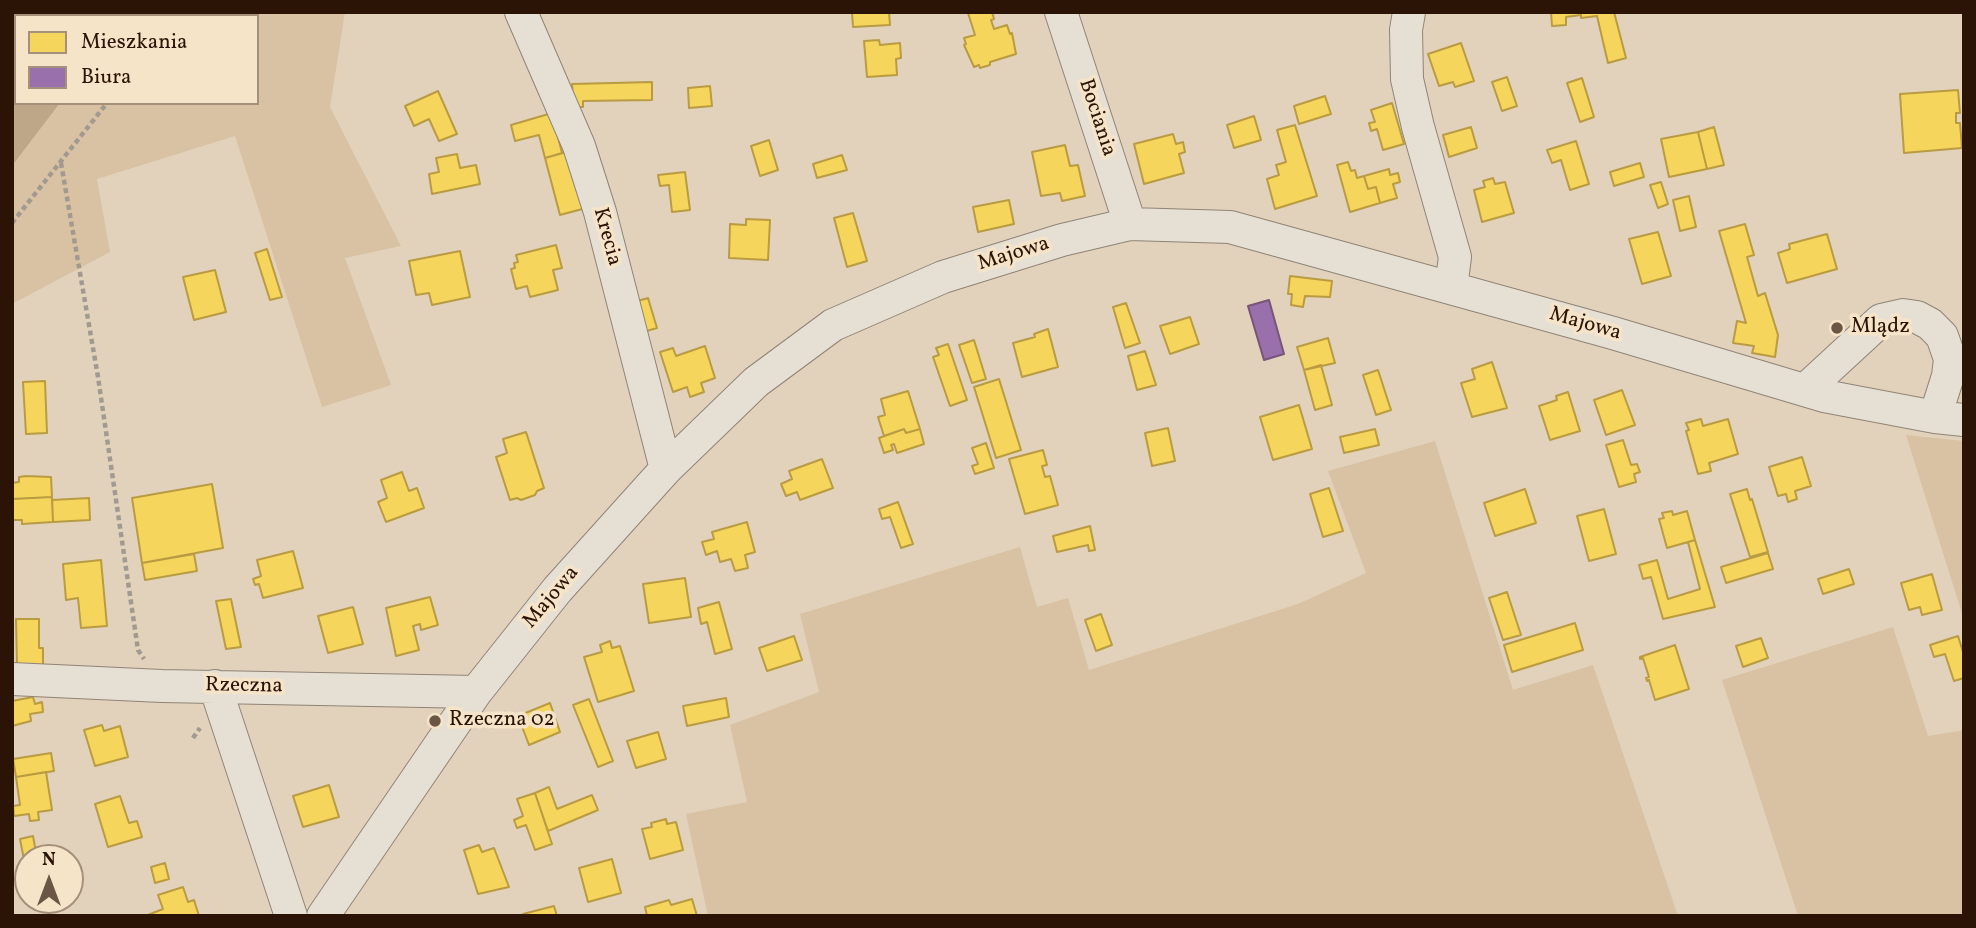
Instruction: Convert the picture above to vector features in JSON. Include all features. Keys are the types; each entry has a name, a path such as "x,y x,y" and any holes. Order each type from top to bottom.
{"street":[{"name":"Krecia","path":"521,12 579,146 592,186 666,470"},
{"name":"Bociania","path":"1061,12 1130,225"},
{"path":"1409,12 1406,30 1407,79 1455,257 1451,288"},
{"name":"Majowa","path":"323,916 476,692 557,590 666,470 756,382 833,325 943,277 1062,240 1130,225 1230,227 1805,390 1949,419"},
{"path":"1805,390 1881,320 1903,315 1917,317 1930,324 1942,336 1948,348 1949,419"},
{"name":"Rzeczna","path":"12,679 476,692"},
{"path":"215,686 291,916"}],"path":[{"path":"12,223 105,105"},
{"path":"61,163 98,377 138,650 162,685"}],"shaded area":[{"path":"12,12 56,12 14,14 12,98"},
{"path":"345,12 330,107 401,246 345,258 391,385 322,407 235,136 97,179 110,252 12,304 12,166 58,105 259,105 259,14 104,14"},
{"path":"14,95 14,105 58,105 12,166"},
{"path":"1906,435 1964,441 1964,620"},
{"path":"1435,441 1513,690 1593,665 1678,916 708,916 686,814 747,802 730,725 819,692 800,614 1020,547 1037,607 1068,598 1089,670 1298,604 1366,573 1328,471"},
{"path":"1893,627 1928,736 1964,730 1964,916 1798,916 1722,680"}],"building: Mieszkania":[{"path":"852,12 889,12 890,25 853,27"},
{"path":"992,12 994,29 1007,25 1010,34 1012,33 1016,54 990,62 990,65 974,67 964,45 964,38 975,35 968,13"},
{"path":"1551,12 1581,12 1581,15 1566,17 1566,25 1552,26"},
{"path":"1581,12 1614,12 1626,58 1608,63 1597,16 1581,18"},
{"path":"879,40 880,45 900,43 901,58 896,59 897,75 867,77 864,41"},
{"path":"1461,43 1474,81 1455,87 1453,82 1439,86 1428,54"},
{"path":"1507,77 1517,106 1502,111 1492,82"},
{"path":"1582,78 1594,117 1580,122 1567,83"},
{"path":"652,82 652,100 583,101 583,107 574,107 572,84"},
{"path":"710,86 712,106 689,108 688,88"},
{"path":"1958,90 1960,113 1956,113 1956,123 1960,123 1962,148 1904,153 1900,94"},
{"path":"438,91 457,134 439,141 429,119 414,126 405,106"},
{"path":"1325,96 1331,114 1299,124 1294,106"},
{"path":"1392,103 1404,144 1383,150 1377,129 1371,131 1369,123 1375,122 1371,110"},
{"path":"552,113 562,153 545,158 539,135 515,141 511,125"},
{"path":"1254,116 1261,140 1234,148 1227,125"},
{"path":"1295,125 1317,196 1275,209 1267,179 1279,175 1276,165 1286,162 1277,130"},
{"path":"1471,127 1477,148 1449,157 1443,135"},
{"path":"1714,127 1724,165 1707,169 1698,132"},
{"path":"1698,132 1707,169 1669,177 1661,139"},
{"path":"1173,134 1176,144 1183,142 1185,152 1179,154 1184,173 1144,184 1134,144"},
{"path":"769,140 778,170 760,176 751,146"},
{"path":"1576,141 1589,184 1570,190 1561,160 1552,163 1547,150"},
{"path":"1065,145 1070,166 1078,165 1085,196 1062,201 1060,193 1041,196 1032,152"},
{"path":"570,151 586,208 560,215 545,158"},
{"path":"457,154 460,168 476,165 480,184 432,194 429,174 439,172 436,158"},
{"path":"842,155 847,170 817,178 813,164"},
{"path":"1348,162 1351,171 1355,170 1357,178 1364,176 1368,189 1376,187 1380,203 1350,212 1337,165"},
{"path":"1640,163 1644,177 1614,186 1610,172"},
{"path":"1389,169 1390,175 1398,173 1400,182 1393,184 1397,198 1380,203 1376,187 1368,189 1364,176"},
{"path":"685,172 690,210 672,212 669,185 660,186 658,175"},
{"path":"1493,178 1495,184 1505,182 1514,213 1482,222 1474,190 1485,187 1483,181"},
{"path":"1661,182 1668,204 1658,208 1650,185"},
{"path":"1689,196 1696,227 1680,231 1673,200"},
{"path":"1009,200 1014,224 978,232 973,207"},
{"path":"853,213 867,261 847,267 834,218"},
{"path":"746,219 770,220 768,260 729,258 730,224 746,225"},
{"path":"1745,224 1754,255 1747,257 1758,296 1765,293 1778,335 1775,357 1752,353 1754,346 1733,343 1737,321 1746,323 1719,231"},
{"path":"1658,232 1671,276 1642,284 1629,239"},
{"path":"1827,234 1837,269 1787,283 1778,253 1790,249 1789,244"},
{"path":"556,245 562,268 553,270 558,290 530,297 527,286 516,289 511,269 515,268 514,263 518,262 516,255"},
{"path":"267,249 282,297 270,300 255,253"},
{"path":"460,251 470,297 432,305 429,293 416,295 409,261"},
{"path":"215,270 226,312 194,320 183,277"},
{"path":"1290,276 1332,281 1330,297 1305,296 1303,307 1291,305 1292,294 1288,294"},
{"path":"648,298 657,328 643,332 634,302"},
{"path":"1126,303 1140,343 1125,348 1113,307"},
{"path":"1190,317 1199,344 1170,354 1160,326"},
{"path":"1048,329 1058,367 1022,377 1013,343 1035,337 1034,334"},
{"path":"1328,338 1335,363 1304,370 1297,347"},
{"path":"974,340 986,379 972,383 959,345"},
{"path":"948,344 967,400 950,406 933,357 939,355 936,348"},
{"path":"705,346 715,378 701,383 704,392 690,397 687,387 673,392 660,352 673,348 676,356"},
{"path":"1145,351 1156,385 1137,390 1128,356"},
{"path":"1492,362 1507,408 1472,417 1461,383 1475,379 1472,369"},
{"path":"1321,365 1332,405 1315,410 1304,370"},
{"path":"1378,370 1391,410 1376,415 1363,375"},
{"path":"999,379 1021,450 996,458 974,387"},
{"path":"45,381 47,433 26,434 23,382"},
{"path":"1622,390 1635,425 1606,435 1594,400"},
{"path":"908,391 920,429 906,433 904,429 884,436 878,417 885,415 881,399"},
{"path":"1568,392 1580,431 1550,440 1539,406 1557,400 1556,396"},
{"path":"1299,405 1312,449 1273,460 1260,417"},
{"path":"1701,419 1703,426 1728,419 1738,454 1709,463 1711,471 1698,474 1686,423"},
{"path":"1168,428 1175,461 1152,466 1145,433"},
{"path":"904,429 906,433 920,429 924,444 897,453 894,444 891,445 893,450 884,453 879,438"},
{"path":"1375,429 1379,445 1344,453 1340,437"},
{"path":"526,432 544,488 521,500 510,500 496,457 507,453 503,439"},
{"path":"1623,440 1631,465 1637,464 1640,472 1634,474 1636,482 1619,487 1606,445"},
{"path":"986,443 994,468 975,474 972,466 978,464 972,448"},
{"path":"1043,450 1047,465 1042,466 1045,477 1050,476 1058,505 1025,514 1009,459"},
{"path":"1802,457 1811,486 1795,491 1797,499 1788,502 1786,494 1778,496 1769,467"},
{"path":"822,459 833,488 800,500 797,492 786,496 781,484 792,479 789,471"},
{"path":"402,472 409,491 417,488 424,508 386,522 378,502 387,498 381,480"},
{"path":"19,477 51,477 52,497 12,499 12,483 19,482"},
{"path":"212,484 223,548 142,563 132,498"},
{"path":"1329,488 1343,531 1323,537 1310,494"},
{"path":"1525,489 1536,523 1495,536 1484,503"},
{"path":"1747,489 1768,552 1750,557 1730,494"},
{"path":"52,497 53,522 22,524 22,520 12,520 12,499"},
{"path":"89,498 90,520 53,522 52,500"},
{"path":"898,502 913,544 901,548 890,517 882,519 879,509"},
{"path":"1604,509 1616,554 1589,561 1577,516"},
{"path":"1672,511 1673,515 1687,511 1695,540 1667,548 1659,519 1664,518 1662,513"},
{"path":"747,522 755,552 745,555 748,568 735,571 731,559 720,562 717,551 706,555 702,542 714,539 712,532"},
{"path":"1090,526 1095,550 1089,551 1088,545 1057,552 1053,536"},
{"path":"1695,540 1715,607 1663,619 1651,577 1643,579 1639,565 1657,560 1668,599 1700,589 1688,542"},
{"path":"293,551 303,588 263,598 259,584 255,585 253,579 261,576 257,560"},
{"path":"1768,553 1773,569 1726,583 1721,567"},
{"path":"194,554 197,571 145,580 142,563"},
{"path":"101,560 107,626 81,628 78,598 66,600 63,564"},
{"path":"1849,569 1854,584 1823,594 1818,579"},
{"path":"1932,574 1942,610 1922,615 1920,607 1909,610 1901,583"},
{"path":"685,578 691,617 649,623 643,584"},
{"path":"1507,592 1521,635 1503,640 1489,598"},
{"path":"430,597 438,625 421,630 420,624 413,626 419,650 396,656 386,608"},
{"path":"231,599 241,647 226,649 216,601"},
{"path":"719,602 732,649 715,654 707,622 701,624 698,608"},
{"path":"353,607 363,644 328,653 318,616"},
{"path":"1101,614 1112,645 1096,651 1085,620"},
{"path":"16,619 39,619 39,648 43,648 43,667 17,667"},
{"path":"1575,623 1583,650 1512,672 1504,645"},
{"path":"794,636 802,660 767,671 759,648"},
{"path":"1958,636 1964,655 1964,678 1954,681 1945,654 1934,657 1930,645"},
{"path":"1761,638 1768,658 1743,667 1736,646"},
{"path":"610,641 612,648 620,646 634,691 598,702 584,657 602,652 600,645"},
{"path":"1675,645 1689,689 1655,700 1646,678 1649,677 1643,658 1640,657"},
{"path":"33,697 35,704 42,702 43,712 30,714 31,721 12,726 12,701"},
{"path":"726,698 729,717 687,726 683,706"},
{"path":"589,699 613,761 598,767 573,705"},
{"path":"550,703 560,732 529,745 518,716"},
{"path":"102,725 104,731 120,726 128,757 95,766 84,730"},
{"path":"658,732 666,759 636,768 627,741"},
{"path":"51,753 54,771 16,777 13,759"},
{"path":"46,772 52,810 38,812 39,820 30,821 29,814 14,816 13,806 20,805 16,777"},
{"path":"329,785 339,817 303,827 293,796"},
{"path":"549,787 557,809 592,795 598,810 548,831 535,793"},
{"path":"535,793 552,844 535,850 526,825 517,828 514,820 523,816 517,799"},
{"path":"120,796 129,823 137,821 142,837 108,847 95,804"},
{"path":"666,819 667,824 676,822 683,850 650,859 642,829"},
{"path":"33,836 34,844 21,844 20,839"},
{"path":"479,845 482,852 494,848 509,887 478,894 464,850"},
{"path":"612,859 621,893 588,902 579,868"},
{"path":"165,863 169,879 155,883 151,867"},
{"path":"183,887 188,902 194,900 199,916 145,916 163,909 158,895"},
{"path":"692,899 697,916 647,916 645,907 669,900 671,905"},
{"path":"554,906 557,916 523,916 523,914"}],"building: Biura":[{"path":"1269,300 1284,354 1264,360 1248,306"}],"place":[{"name":"Mlądz","path":"1837,328"},
{"name":"Rzeczna 02","path":"435,721"}]}
